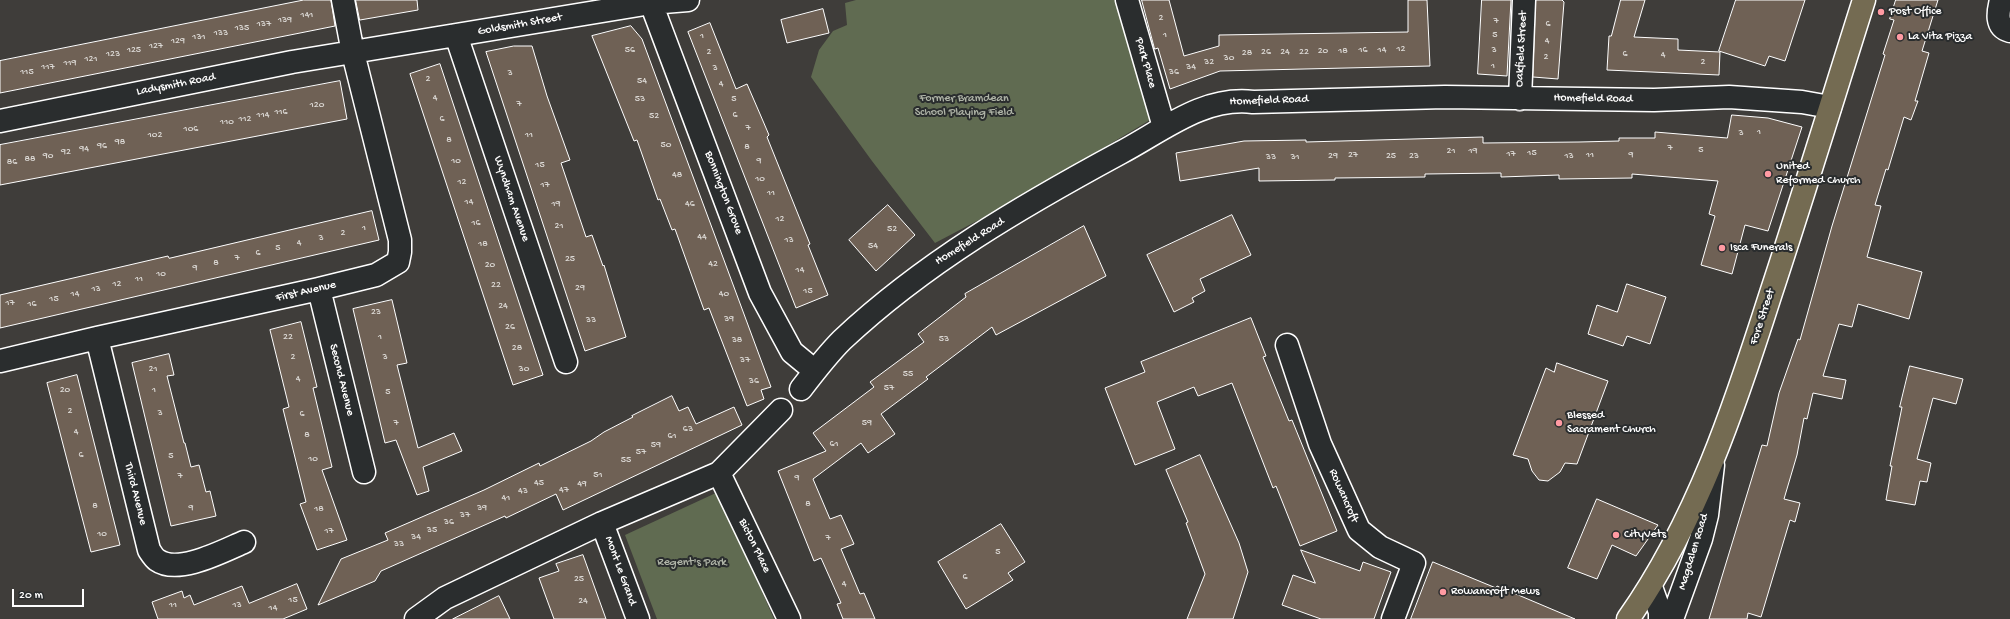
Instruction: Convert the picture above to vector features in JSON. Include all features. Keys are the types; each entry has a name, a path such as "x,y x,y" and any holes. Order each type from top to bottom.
{"main road":[{"name":"Fore Street","path":"1628,619 1651,587 1714,460 1766,310 1864,0"}],"street":[{"name":"First Avenue","path":"0,362 97,338 319,290 376,275 398,262 400,240 353,53 344,0"},
{"name":"Goldsmith Street","path":"353,53 456,35 566,8 688,0"},
{"name":"Park Place","path":"1127,0 1164,127"},
{"name":"Oakfield Street","path":"1520,99 1524,0"},
{"path":"2001,0 1998,13 2000,24 2004,30 2010,31"},
{"name":"Bonnington Grove","path":"651,2 760,293 792,352 815,371"},
{"name":"Wyndham Avenue","path":"456,35 566,362"},
{"name":"Ladysmith Road","path":"0,120 292,62 353,53"},
{"name":"Homefield Road","path":"801,389 841,341 942,258 1164,127 1210,106 1237,100 1253,102 1342,99 1654,100 1729,97 1802,102 1830,107"},
{"name":"Second Avenue","path":"319,290 364,472"},
{"name":"Third Avenue","path":"97,338 149,550 157,560 177,564 188,564 244,542"},
{"name":"Rowancroft","path":"1287,345 1320,444 1359,530 1380,547 1414,563 1393,619"},
{"path":"416,619 444,598 602,523 719,473 781,410"},
{"name":"Magdalen Road","path":"1672,619 1707,515 1714,460"},
{"name":"Bicton Place","path":"719,473 789,619"},
{"name":"Mont Le Grand","path":"602,523 638,619"},
{"path":"1651,587 1660,612 1660,619"}],"green space":[{"name":"Former Bramdean School Playing Field","path":"856,0 1115,0 1150,120 1013,202 935,243 872,161 811,77 819,50 833,31 847,25 845,3"},
{"name":"Regent's Park","path":"718,492 774,619 657,619 625,535"}],"building":[{"path":"304,0 331,0 335,26 0,93 0,61"},
{"path":"356,0 417,0 418,10 360,20"},
{"path":"1142,0 1169,0 1184,56 1219,46 1219,35 1408,32 1408,0 1427,0 1430,66 1220,71 1170,89 1158,48 1155,49"},
{"path":"1482,0 1511,0 1507,76 1478,74"},
{"path":"1536,0 1562,0 1564,2 1558,79 1533,77"},
{"path":"1621,0 1645,0 1634,37 1678,39 1678,50 1720,52 1719,75 1607,70 1609,36 1611,36"},
{"path":"1736,0 1805,0 1785,61 1769,56 1765,66 1719,51"},
{"path":"1896,0 1938,0 1922,51 1929,53 1915,101 1918,101 1911,120 1904,117 1888,170 1886,169 1875,205 1881,206 1867,257 1922,272 1909,319 1858,304 1852,327 1839,324 1823,376 1846,380 1842,399 1813,393 1807,419 1804,418 1797,455 1784,499 1800,503 1795,522 1790,520 1761,617 1748,613 1747,619 1709,619 1762,445 1767,446 1779,393 1798,339 1800,340 1832,226 1885,55 1883,54 1894,20 1890,19"},
{"path":"823,9 829,33 787,43 781,20"},
{"path":"710,23 736,89 747,84 769,135 767,137 810,244 808,245 828,295 796,308 688,32"},
{"path":"631,26 642,39 771,387 761,390 764,399 747,406 709,308 704,310 675,229 672,230 660,199 658,200 637,140 634,141 592,36"},
{"path":"514,46 532,46 547,96 570,160 561,163 586,237 592,235 603,266 604,265 626,337 585,351 486,52"},
{"path":"440,64 543,375 513,385 410,74"},
{"path":"340,81 347,119 0,185 0,145"},
{"path":"1732,115 1768,118 1802,127 1768,231 1745,225 1732,274 1701,265 1715,216 1709,214 1718,181 1632,174 1632,178 1559,179 1559,175 1501,177 1501,173 1425,174 1425,177 1335,178 1335,180 1259,181 1259,168 1180,181 1176,153 1244,141 1306,140 1306,142 1483,137 1483,143 1579,142 1619,141 1619,138 1655,138 1655,132 1727,138"},
{"path":"888,205 915,235 876,271 849,240"},
{"path":"372,211 379,240 0,328 0,295"},
{"path":"1232,215 1251,255 1200,279 1205,291 1192,298 1194,302 1174,312 1147,255"},
{"path":"1084,226 1106,276 996,335 992,327 926,377 928,379 881,414 895,434 868,453 861,443 813,479 830,519 841,515 854,544 841,549 860,594 864,593 875,619 843,619 837,604 841,603 821,558 814,561 778,471 826,451 813,433 874,387 870,382 924,342 918,334 966,297 965,294"},
{"path":"1627,284 1666,297 1650,344 1627,336 1623,346 1588,334 1597,305 1617,312"},
{"path":"392,300 407,363 397,365 418,448 454,433 462,451 423,467 429,491 417,495 396,440 385,443 353,309"},
{"path":"1251,318 1266,356 1263,357 1289,421 1292,420 1337,531 1300,546 1276,486 1273,488 1232,383 1198,396 1194,387 1157,402 1175,449 1135,465 1105,388 1145,372 1141,362"},
{"path":"301,322 317,387 313,388 332,467 322,470 347,540 317,550 300,504 306,502 283,409 289,407 270,330"},
{"path":"169,354 174,375 167,376 184,443 191,467 199,465 206,492 210,491 216,516 171,526 132,363"},
{"name":"Blessed Sacrament Church","path":"1557,363 1608,381 1577,464 1565,463 1560,472 1548,481 1539,480 1532,471 1528,459 1513,455 1546,368 1554,372"},
{"path":"1910,366 1963,379 1956,404 1933,398 1917,459 1931,463 1927,482 1920,481 1915,505 1886,500 1892,466 1890,466 1902,407 1900,407"},
{"path":"77,375 120,545 91,552 47,383"},
{"path":"672,396 679,411 688,407 696,424 734,407 742,425 563,510 556,494 506,518 505,516 381,571 375,581 318,605 341,559 388,540 385,533 484,490 539,463 540,466 591,441 604,432 633,417 632,416"},
{"path":"1200,455 1239,543 1248,572 1233,619 1187,619 1205,574 1186,523 1188,522 1166,470"},
{"name":"CityVets","path":"1597,499 1658,525 1636,556 1612,545 1597,579 1568,568"},
{"path":"1001,524 1025,562 1008,573 1013,580 966,609 938,562"},
{"path":"1301,550 1360,571 1363,562 1391,572 1374,619 1321,619 1282,605 1293,575 1315,583"},
{"path":"583,555 606,619 554,619 539,578 559,571 556,564"},
{"path":"1433,562 1496,588 1497,586 1575,619 1411,619"},
{"path":"297,584 307,609 283,619 158,619 152,602 182,591 184,598 190,595 194,605 242,586 249,603"},
{"path":"499,596 510,619 453,619"}],"place":[{"name":"Post Office","path":"1881,12"},
{"name":"La Vita Pizza","path":"1900,37"},
{"name":"United Reformed Church","path":"1768,174"},
{"name":"Isca Funerals","path":"1722,248"},
{"name":"Blessed Sacrament Church","path":"1559,423"},
{"name":"CityVets","path":"1616,535"},
{"name":"Rowancroft Mews","path":"1443,592"}]}
